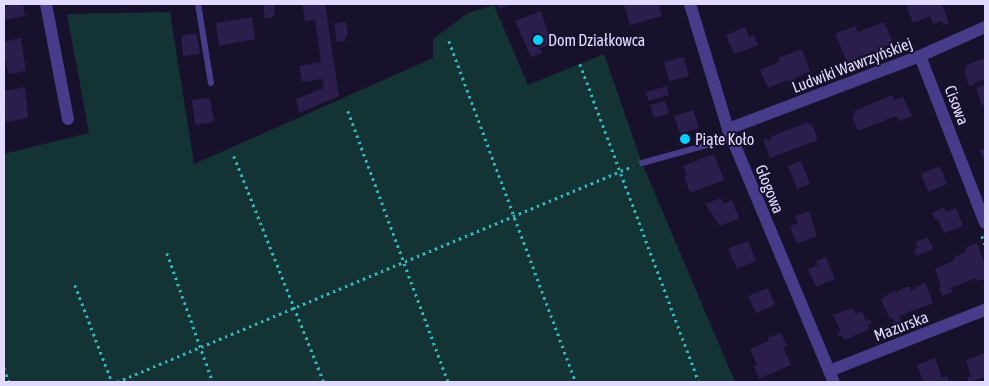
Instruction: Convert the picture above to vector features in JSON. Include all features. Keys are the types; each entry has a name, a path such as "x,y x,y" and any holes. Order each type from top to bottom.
{"street":[{"path":"46,4 68,119"},
{"name":"Głogowa","path":"690,4 730,134 831,377"},
{"name":"Ludwiki Wawrzyńskiej","path":"730,134 920,56 985,26"},
{"name":"Cisowa","path":"920,56 985,223"},
{"name":"Mazurska","path":"831,377 985,310"}],"lane":[{"path":"198,4 211,83"},
{"path":"642,164 730,134"}],"path":[{"path":"449,41 576,382"},
{"path":"580,64 699,382"},
{"path":"348,110 448,382"},
{"path":"234,156 324,382"},
{"path":"117,382 620,171 642,164"},
{"path":"167,253 214,382"},
{"path":"75,284 112,382"},
{"path":"4,368 9,382"}],"green space":[{"path":"494,5 528,85 604,54 642,163 735,382 5,382 4,154 89,133 67,14 170,12 194,164 433,58 433,39 468,13"}],"building":[{"path":"8,4 23,4 25,16 4,20 4,7 8,7"},
{"path":"263,4 275,4 274,17 265,19"},
{"path":"302,4 325,4 339,96 299,113 296,99 324,88 322,79 302,82 299,66 321,62 315,20 305,21"},
{"path":"497,4 512,4 499,9"},
{"path":"624,4 664,4 659,6 662,16 630,25"},
{"path":"906,4 942,4 949,23 943,25 942,21 933,24 930,16 913,23"},
{"path":"541,11 551,44 540,48 542,53 531,57 515,21"},
{"path":"252,17 255,39 219,46 216,23"},
{"path":"346,22 348,35 345,36 346,41 337,42 334,23"},
{"path":"884,22 893,43 883,47 884,50 875,54 874,51 858,57 859,60 848,64 835,34 855,26 858,32"},
{"path":"745,27 749,37 754,35 758,45 734,54 726,35"},
{"path":"196,33 200,54 183,56 181,36"},
{"path":"21,38 26,71 9,74 4,56 4,42"},
{"path":"802,49 810,71 788,82 787,80 768,88 760,70 780,62 778,58"},
{"path":"684,57 689,76 669,81 664,62"},
{"path":"985,58 985,79 969,86 964,70 967,69 966,65"},
{"path":"984,85 985,104 982,105 976,88"},
{"path":"666,86 669,95 648,101 646,92"},
{"path":"25,87 28,118 6,122 4,91"},
{"path":"892,95 894,100 903,97 912,116 899,121 896,116 858,131 852,116 855,115 854,111"},
{"path":"210,98 214,122 195,125 192,100"},
{"path":"665,101 669,114 654,118 650,105"},
{"path":"693,110 699,128 680,134 674,116"},
{"path":"808,122 809,125 812,124 818,140 770,158 763,139 772,140 770,137"},
{"path":"690,133 693,140 679,145 677,138"},
{"path":"985,148 985,163 980,150"},
{"path":"714,154 724,180 690,193 684,177 687,175 683,166"},
{"path":"801,161 810,184 797,189 788,166"},
{"path":"940,166 947,184 928,192 921,174"},
{"path":"721,198 723,204 732,200 739,218 720,226 705,204"},
{"path":"944,207 946,212 956,208 963,226 944,233 937,218 935,219 932,213"},
{"path":"809,211 817,236 797,244 790,226 798,223 795,216"},
{"path":"928,237 933,249 916,256 914,250 918,248 915,242"},
{"path":"748,241 756,261 737,269 728,249"},
{"path":"977,243 985,265 985,279 978,281 976,278 951,288 953,292 942,296 939,287 941,286 935,269 955,260 954,257 966,252 965,248"},
{"path":"826,257 835,279 816,287 808,269 818,265 816,261"},
{"path":"925,282 933,303 899,316 901,322 895,324 893,318 890,319 881,299 895,290 896,294 897,291 909,286 911,291"},
{"path":"768,288 775,305 756,313 748,296"},
{"path":"853,308 856,314 862,311 866,321 870,320 872,323 868,325 870,329 844,340 842,335 839,337 837,333 841,332 833,315"},
{"path":"781,333 787,346 783,347 791,365 759,379 754,366 757,365 750,349 769,341 767,338"},
{"path":"985,353 985,377 969,382 967,377 971,376 966,360"},
{"path":"935,358 942,378 947,376 949,382 923,382 917,365"}],"place":[{"name":"Dom Działkowca","path":"538,40"},
{"name":"Piąte Koło","path":"685,139"}]}
